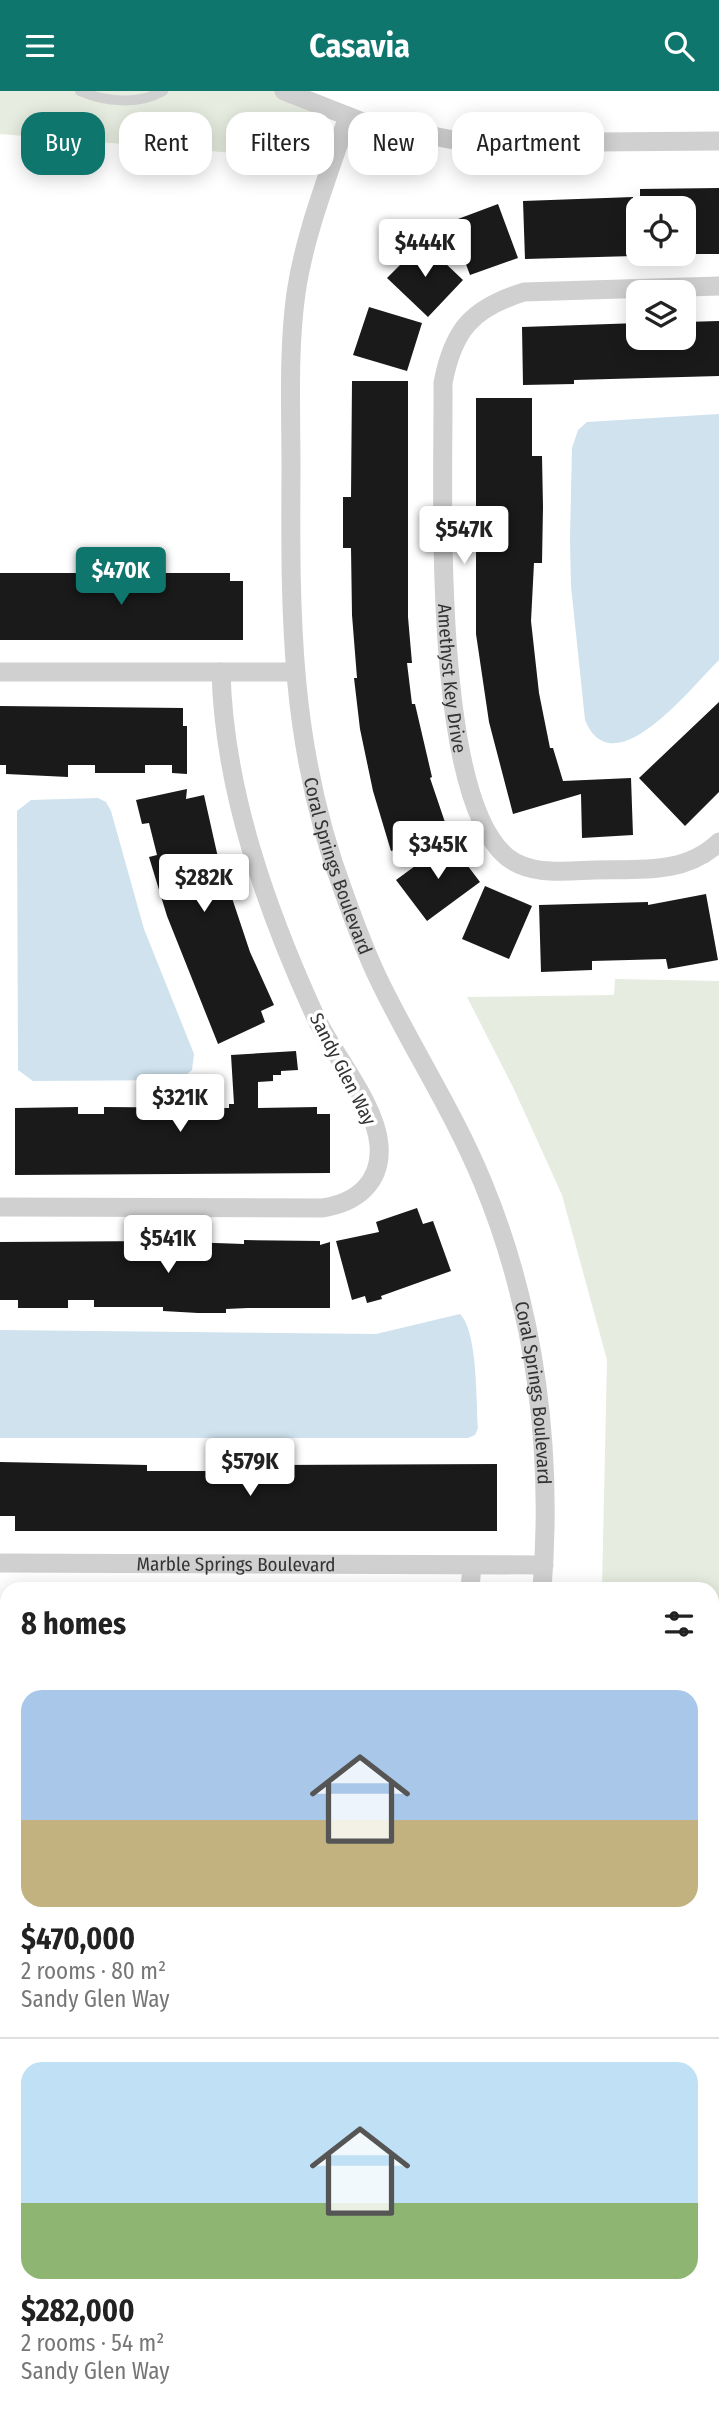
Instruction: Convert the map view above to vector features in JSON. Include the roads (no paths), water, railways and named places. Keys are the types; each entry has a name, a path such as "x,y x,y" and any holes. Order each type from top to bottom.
{"street":[{"path":"284,91 348,116"},
{"name":"Coral Springs Boulevard","path":"348,116 314,217 297,289 291,344 290,578 293,672 316,807 343,890 377,976 484,1183 513,1270 534,1358 544,1447 547,1529 543,1582"},
{"path":"438,137 470,143 719,141"},
{"name":"Amethyst Key Drive","path":"719,286 524,292 493,301 469,319 449,352 443,383 447,652 456,732 475,803 487,835 508,858 531,868 554,871 675,868 710,851 719,842"},
{"path":"0,672 293,672"},
{"name":"Sandy Glen Way","path":"0,1207 323,1208 344,1205 365,1190 378,1167 379,1145 373,1122 317,1020 274,918 250,842 228,747 221,672"},
{"name":"Marble Springs Boulevard","path":"0,1563 544,1565"},
{"path":"471,1582 472,1565"}],"lane":[{"path":"80,91 138,100 163,91"}],"water":[{"path":"719,414 719,660 673,708 633,738 614,743 598,738 585,720 571,586 572,448 578,430 587,422"},
{"path":"98,798 106,802 111,811 144,929 194,1054 192,1070 180,1080 33,1081 18,1070 17,811 31,800"},
{"path":"460,1314 470,1336 476,1385 478,1428 475,1435 468,1438 0,1438 0,1330 376,1334"}]}
